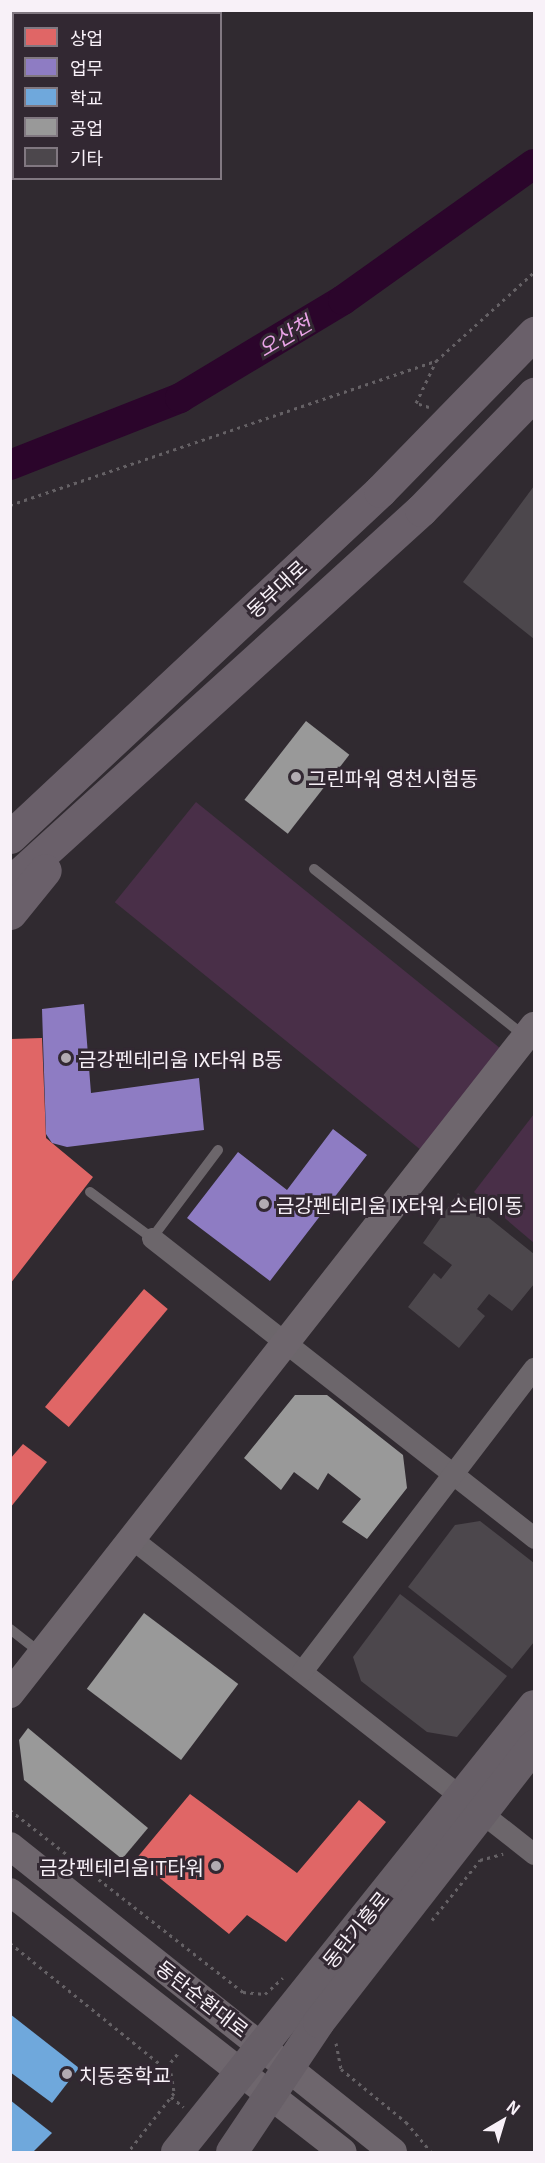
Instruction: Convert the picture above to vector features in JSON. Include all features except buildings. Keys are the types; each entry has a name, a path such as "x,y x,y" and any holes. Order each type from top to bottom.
{"highway":[{"name":"동부대로","path":"10,837 380,491 534,333"},
{"name":"동부대로","path":"10,883 421,510 534,394"},
{"path":"10,822 109,743"},
{"path":"10,913 78,820"}],"main road":[{"name":"동탄기흥로","path":"232,2152 472,1806 534,1706"},
{"name":"동탄기흥로","path":"177,2152 262,2045 472,1806 534,1746"}],"street":[{"path":"10,1694 285,1340 530,1031"},
{"path":"152,1238 285,1340 534,1538"},
{"path":"302,1671 534,1368"},
{"path":"131,1538 534,1854"},
{"name":"동탄순환대로","path":"10,1846 262,2045 393,2152"},
{"name":"동탄순환대로","path":"10,1892 343,2152"}],"lane":[{"path":"314,869 530,1031"},
{"path":"90,1192 152,1238 218,1150"},
{"path":"10,1629 42,1653"}],"path":[{"path":"416,403 436,362 534,272"},
{"path":"10,505 436,362"},
{"path":"10,1810 232,1985 254,1995 273,1989"},
{"path":"428,1925 480,1860 496,1854 513,1857"},
{"path":"10,1943 171,2073 174,2093 128,2152"},
{"path":"338,2036 334,2053 341,2069 406,2122 431,2152"}],"shaded area":[{"path":"196,802 505,1052 423,1152 115,902"},
{"path":"534,1114 534,1243 474,1192"}],"waterway":[{"name":"오산천","path":"10,465 180,398 343,300 534,164"}],"place":[{"name":"그린파워 영천시험동","path":"296,777"},
{"name":"금강펜테리움 IX타워 B동","path":"66,1058"},
{"name":"금강펜테리움 IX타워 스테이동","path":"264,1204"},
{"name":"금강펜테리움IT타워","path":"216,1866"},
{"name":"치동중학교","path":"67,2074"}]}
